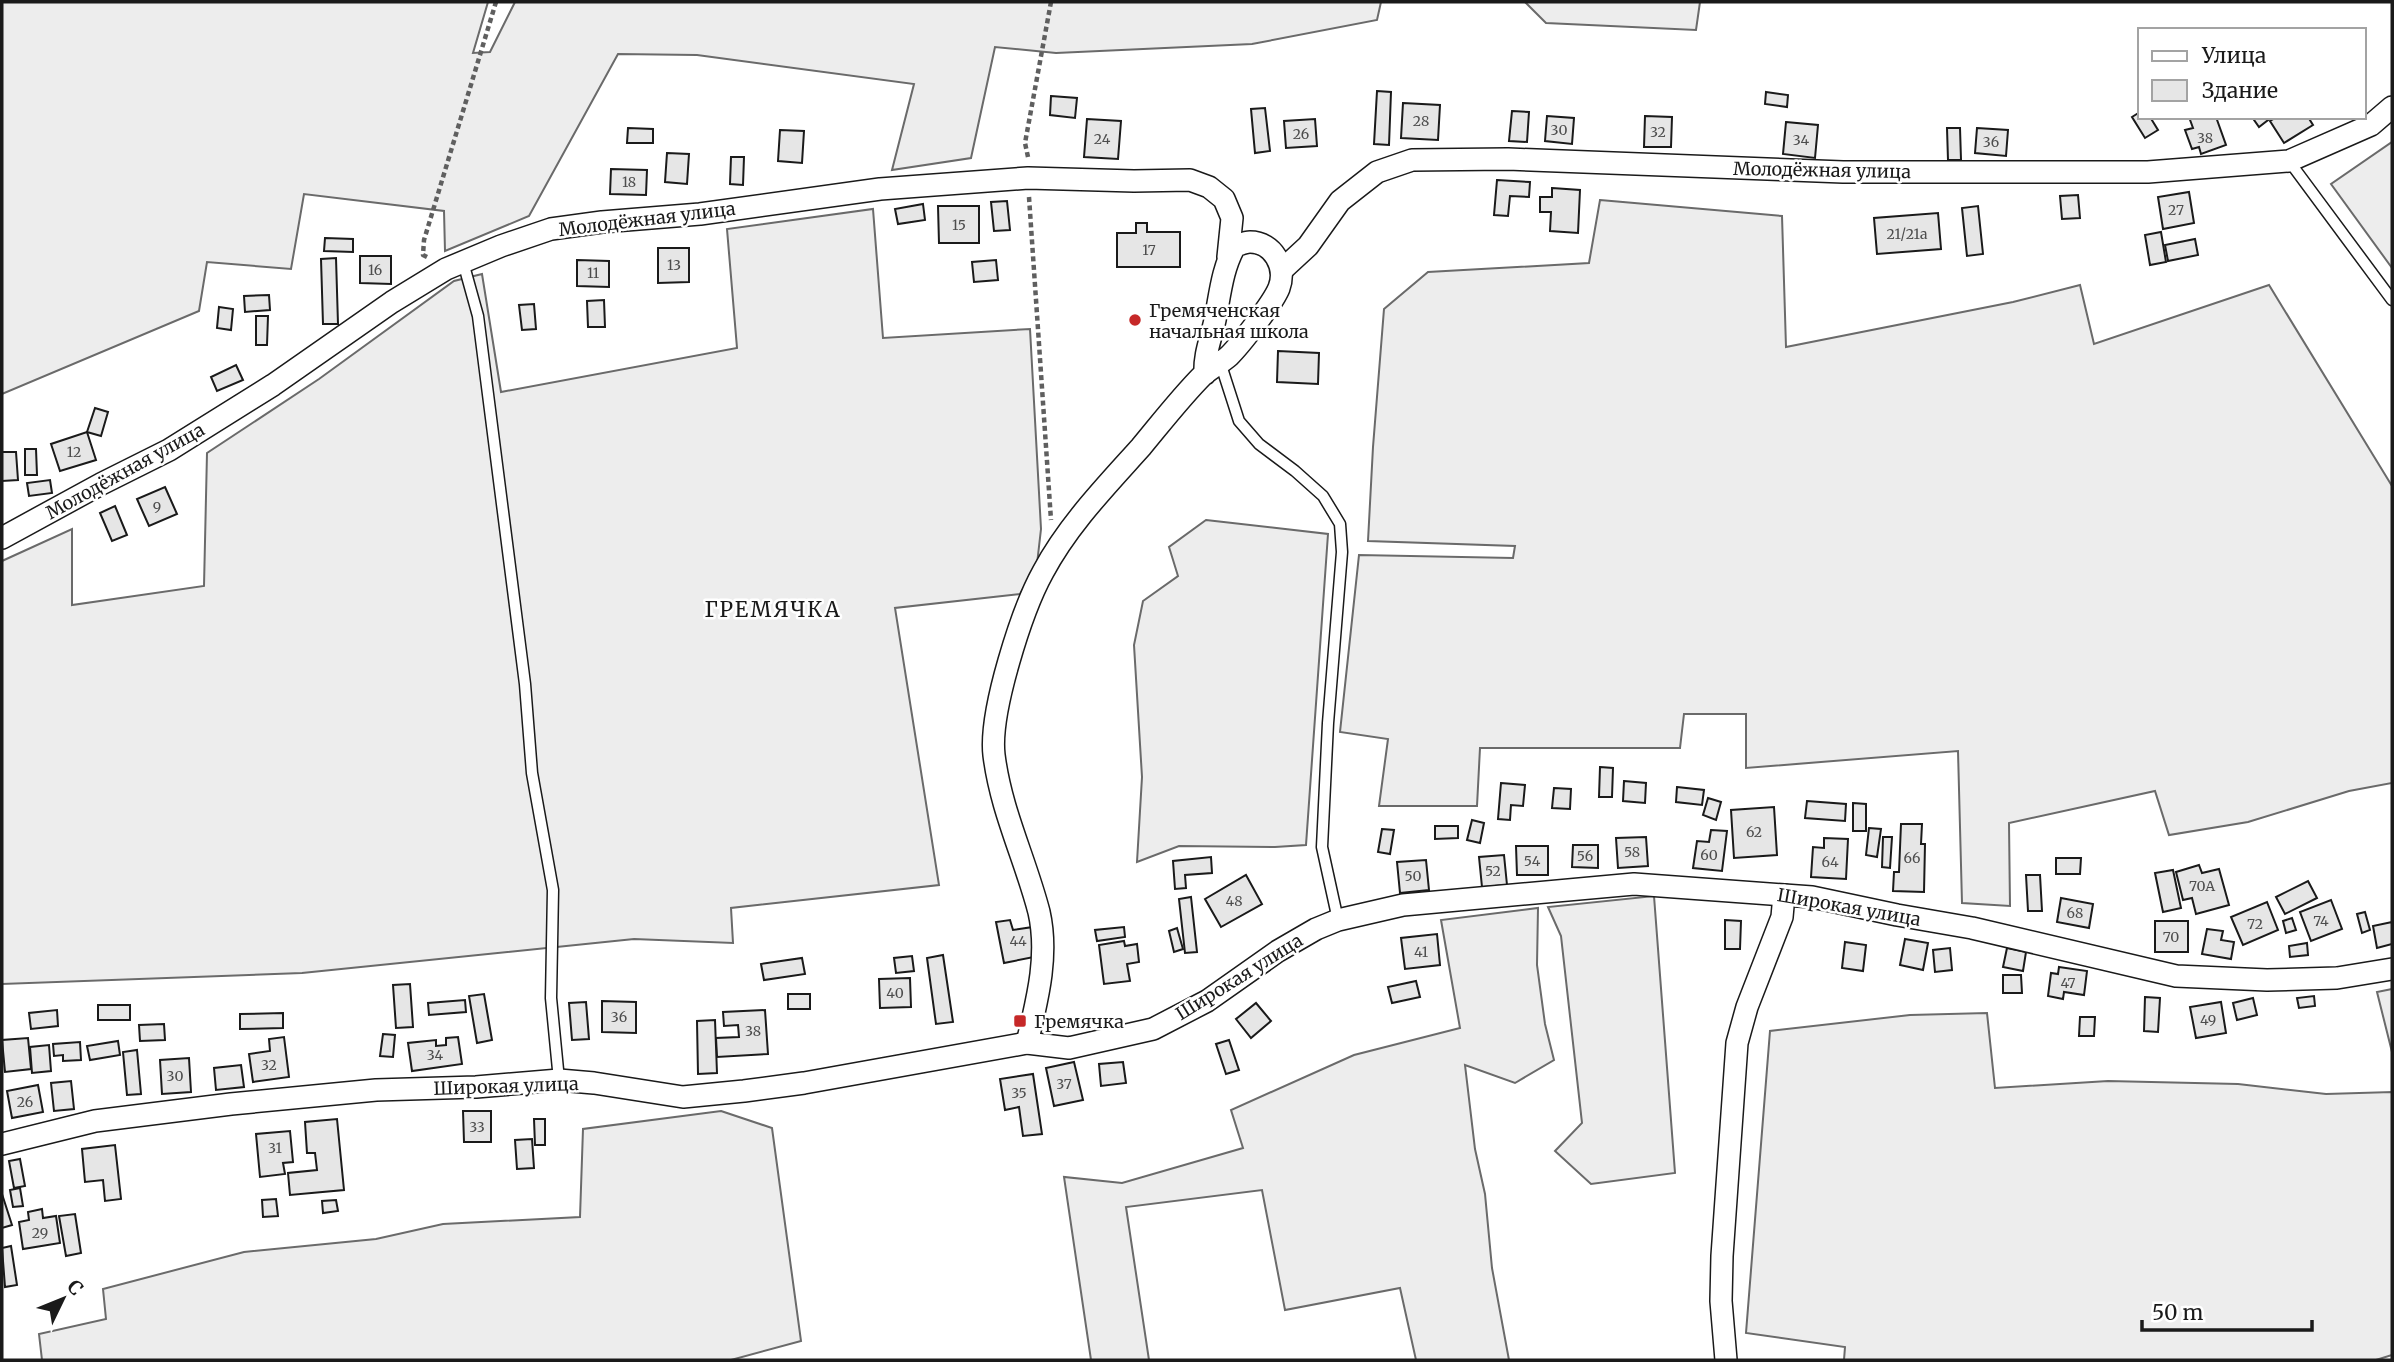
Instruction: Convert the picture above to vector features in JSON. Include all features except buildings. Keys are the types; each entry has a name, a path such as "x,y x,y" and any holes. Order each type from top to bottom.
{"street":[{"name":"Молодёжная улица","path":"1282,270 1308,246 1339,201 1377,172 1412,160 1508,159 1843,172 2148,172 2289,161 2371,125 2392,107"},
{"name":"Молодёжная улица","path":"2,538 169,450 273,385 391,302 455,266 500,246 551,229 701,214 880,190 1028,178 1190,180 1209,187 1224,199 1232,218 1228,257 1204,358 1212,368"},
{"path":"1027,1043 1040,987 1042,949 1039,914 1000,794 993,751 1007,666 1041,574 1057,548 1083,512 1212,368 1230,355 1279,288 1282,270 1276,256 1263,245 1249,242 1235,246 1228,257"},
{"name":"Широкая улица","path":"2,1144 95,1121 376,1090 475,1087 559,1080 683,1097 804,1083 1027,1043 1069,1048 1153,1029 1207,1001 1278,951 1338,920 1403,905 1634,884 1812,897 1972,928 2176,975 2267,980 2337,978 2392,969"},
{"path":"1726,1360 1720,1301 1737,1043 1747,1007 1782,917 1784,895"}],"lane":[{"path":"2289,161 2392,300"},
{"path":"455,266 478,316 525,684 532,773 553,890 551,998 559,1080"},
{"path":"1212,368 1239,421 1259,444 1323,496 1340,524 1342,552 1328,723 1322,846 1338,920"}],"path":[{"path":"455,266 423,255 424,240 496,2"},
{"path":"1051,2 1025,143 1029,159 1034,294 1049,506 1057,548"}],"shaded area":[{"path":"2,2 488,2 473,53 490,52 515,2 1381,2 1377,20 1252,44 1056,53 995,47 971,158 892,170 914,84 697,55 618,54 529,216 445,251 444,211 304,194 291,269 207,262 199,311 2,394"},
{"path":"1525,2 1700,2 1696,30 1546,23"},
{"path":"2392,142 2392,268 2331,184"},
{"path":"1600,200 1782,216 1786,347 2013,302 2080,285 2094,344 2269,285 2392,486 2392,783 2349,791 2248,822 2169,835 2155,791 2009,823 2010,906 1962,903 1958,751 1746,768 1746,714 1684,714 1680,748 1480,748 1477,806 1379,806 1388,739 1340,732 1359,555 1513,558 1515,546 1368,541 1384,309 1428,272 1589,263"},
{"path":"873,209 883,338 1030,329 1041,529 1037,564 1020,594 895,608 939,885 731,908 733,943 634,939 302,973 2,984 2,561 72,529 72,605 204,586 207,453 319,379 454,281 482,274 501,392 737,348 727,229"},
{"path":"1206,520 1328,534 1306,845 1179,846 1137,862 1142,777 1134,645 1143,601 1178,576 1169,547"},
{"path":"1654,896 1675,1173 1591,1184 1555,1151 1582,1123 1561,936 1548,907"},
{"path":"1538,908 1537,965 1545,1024 1554,1060 1515,1083 1465,1065 1475,1149 1485,1194 1492,1268 1509,1360 1416,1360 1400,1288 1285,1310 1262,1190 1126,1207 1149,1360 1091,1360 1064,1177 1122,1183 1243,1148 1231,1110 1354,1055 1460,1028 1441,920"},
{"path":"2392,989 2392,1052 2377,992"},
{"path":"1987,1013 1995,1088 2108,1081 2238,1084 2326,1094 2392,1092 2392,1355 2376,1360 1844,1360 1845,1347 1746,1333 1770,1031 1910,1015"},
{"path":"721,1111 772,1128 801,1341 731,1360 42,1360 39,1334 106,1319 103,1289 244,1252 376,1239 443,1224 580,1217 583,1129"}],"place":[{"name":"Гремяченская начальная школа","path":"1135,320"},
{"name":"Гремячка","path":"1020,1021"}],"district":[{"name":"ГРЕМЯЧКА","path":"773,609"}]}
